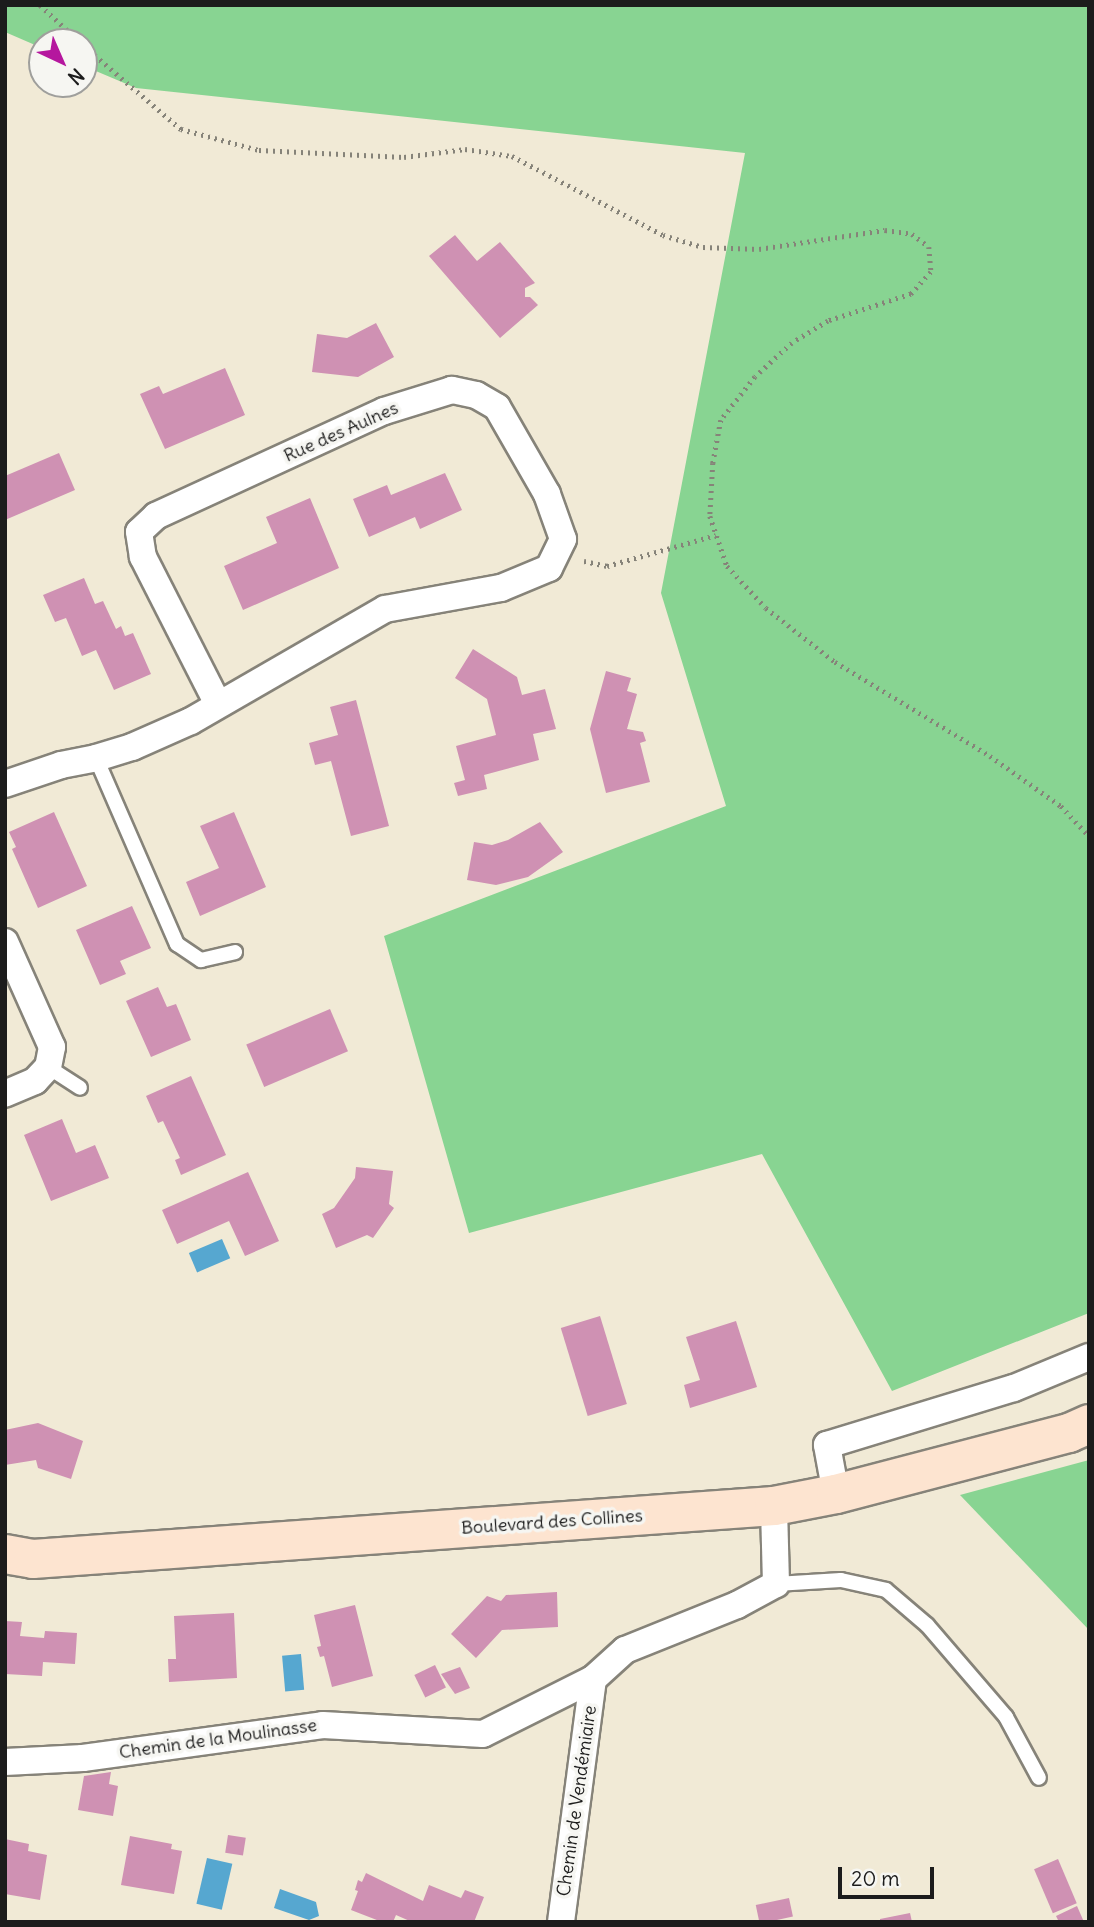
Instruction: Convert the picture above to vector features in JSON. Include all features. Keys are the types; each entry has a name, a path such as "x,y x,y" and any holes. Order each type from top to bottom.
{"street":[{"name":"Rue des Aulnes","path":"218,704 143,557 139,532 156,516 384,411 452,390 476,395 498,407 547,494 563,539 556,554"},
{"path":"5,784 61,765 96,758 167,731 385,609 500,588 549,568 556,554"},
{"path":"5,942 52,1046 48,1067 35,1081 5,1094"},
{"path":"836,1494 827,1445 1013,1388 1089,1357"},
{"name":"Boulevard des Collines","path":"5,1554 33,1559 774,1506 836,1494 1069,1433 1089,1424"},
{"path":"774,1506 776,1584"},
{"name":"Chemin de la Moulinasse","path":"5,1762 83,1758 323,1725 483,1734 593,1679 625,1650 737,1605 776,1584"},
{"name":"Chemin de Vendémiaire","path":"561,1922 593,1679"}],"lane":[{"path":"96,758 177,944 201,960 235,952"},
{"path":"48,1067 80,1088"},
{"path":"776,1584 841,1580 886,1590 927,1625 1006,1717 1038,1777"}],"path":[{"path":"40,5 65,28"},
{"path":"98,58 181,129 260,150 404,157 465,149 512,156 663,235 703,247 759,249 885,230 912,234 929,247 931,272 911,294 828,321 792,343 755,377 721,420 713,463 710,516 727,566 766,608 835,662 990,756 1061,806 1089,836"},
{"path":"556,554 607,566 716,535"}],"green space":[{"path":"5,5 1089,5 1089,1313 892,1391 762,1154 469,1233 384,936 726,806 661,593 745,153 136,88 98,72 98,28 28,28 28,42 5,32"},
{"path":"1089,1460 1089,1630 960,1495"}],"water":[{"path":"222,1239 230,1258 197,1272 189,1253"},
{"path":"301,1654 304,1690 285,1692 282,1656"},
{"path":"207,1858 232,1864 222,1910 196,1904"},
{"path":"280,1889 316,1902 319,1916 309,1920 274,1908"}],"building":[{"path":"455,235 477,261 500,242 535,283 525,288 525,297 530,297 538,305 500,338 429,256"},
{"path":"376,323 394,357 358,377 312,372 317,334 347,338"},
{"path":"225,368 245,415 165,449 140,394 159,386 163,394"},
{"path":"59,453 75,490 5,520 5,476"},
{"path":"445,473 462,510 420,529 415,517 369,537 353,499 387,485 391,495"},
{"path":"310,498 339,568 243,610 224,566 277,543 266,517"},
{"path":"84,578 95,604 103,601 116,629 121,626 125,636 133,633 151,674 114,690 96,650 82,656 66,618 55,622 43,595"},
{"path":"473,649 517,677 522,695 545,689 556,729 533,734 539,760 484,775 487,789 458,796 454,783 465,780 456,746 496,735 487,699 455,678"},
{"path":"606,671 631,678 627,691 637,694 627,729 643,732 646,741 640,743 650,782 606,793 590,729"},
{"path":"356,700 389,826 351,836 331,761 315,765 309,743 338,735 330,707"},
{"path":"54,812 87,886 38,908 12,849 16,847 9,832"},
{"path":"234,812 266,887 200,916 186,882 219,868 200,826"},
{"path":"540,822 563,852 528,877 496,885 467,880 474,842 492,845 508,840"},
{"path":"132,906 151,948 120,961 126,974 100,985 76,930"},
{"path":"158,987 167,1007 176,1004 191,1040 151,1057 126,1001"},
{"path":"330,1009 348,1051 264,1087 246,1045"},
{"path":"191,1076 226,1155 181,1175 175,1160 180,1158 163,1121 158,1123 146,1096"},
{"path":"62,1119 76,1153 95,1145 109,1178 51,1201 24,1135"},
{"path":"356,1167 393,1171 389,1204 394,1208 373,1238 367,1235 336,1248 322,1214 334,1208 355,1178"},
{"path":"248,1172 279,1241 245,1256 229,1221 177,1244 162,1210"},
{"path":"600,1316 627,1404 588,1416 561,1328"},
{"path":"736,1321 757,1387 690,1408 684,1385 700,1380 686,1337"},
{"path":"38,1423 83,1441 71,1479 38,1468 36,1460 5,1465 5,1430"},
{"path":"557,1592 558,1627 502,1630 476,1658 451,1634 487,1596 501,1601 506,1595"},
{"path":"355,1605 373,1676 332,1687 324,1656 320,1657 317,1647 321,1646 314,1615"},
{"path":"234,1613 237,1678 169,1682 168,1659 176,1659 174,1616"},
{"path":"5,1621 22,1622 20,1636 44,1638 45,1631 77,1633 75,1664 43,1662 42,1676 5,1674"},
{"path":"435,1665 446,1687 425,1698 414,1675"},
{"path":"460,1667 470,1688 455,1694 441,1674"},
{"path":"111,1772 109,1784 118,1786 113,1816 78,1810 84,1776"},
{"path":"228,1835 246,1838 243,1856 225,1853"},
{"path":"130,1836 172,1844 171,1849 182,1851 174,1894 121,1885"},
{"path":"5,1839 29,1844 28,1851 47,1855 40,1900 5,1894"},
{"path":"1058,1859 1077,1903 1053,1913 1034,1869"},
{"path":"366,1873 423,1901 429,1885 461,1898 465,1890 484,1897 474,1922 412,1922 396,1915 393,1922 382,1922 351,1910 358,1891 355,1890 358,1880 362,1882"},
{"path":"789,1898 793,1917 759,1922 756,1905"},
{"path":"1077,1906 1084,1922 1059,1922 1056,1916"},
{"path":"910,1913 912,1922 880,1922 880,1919"}]}
